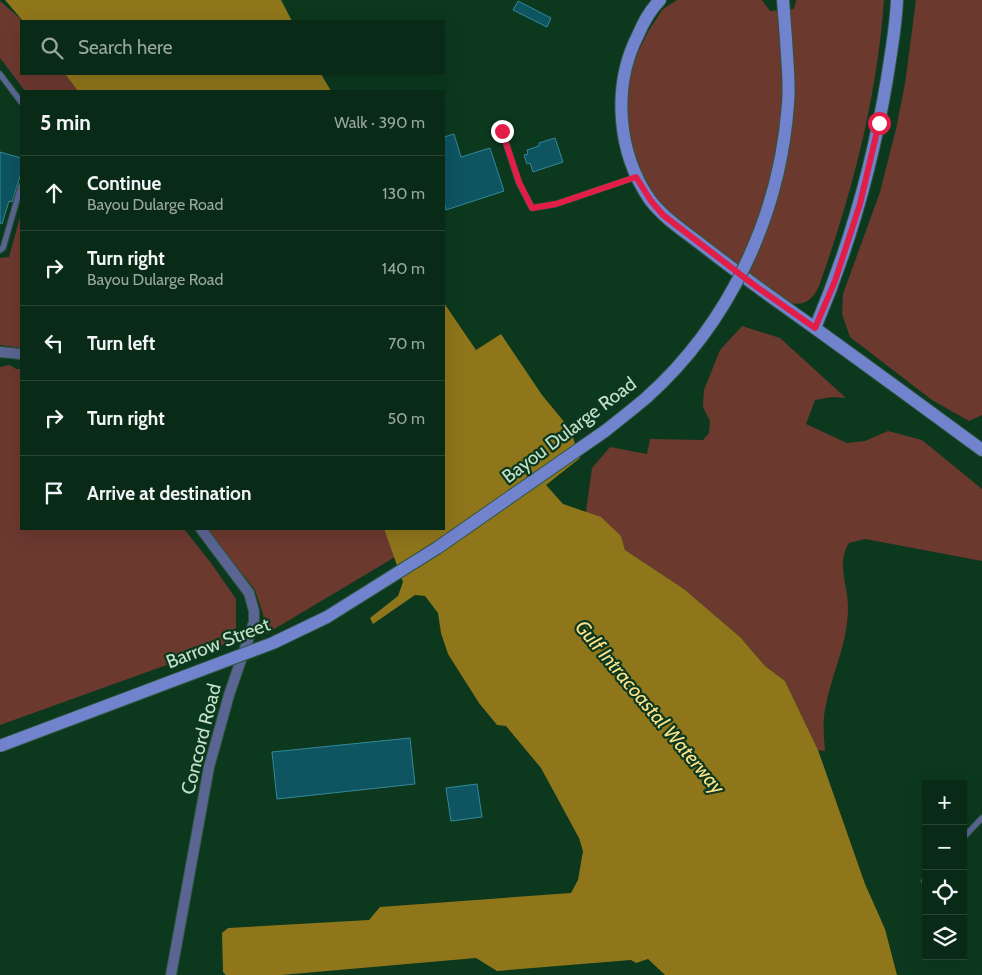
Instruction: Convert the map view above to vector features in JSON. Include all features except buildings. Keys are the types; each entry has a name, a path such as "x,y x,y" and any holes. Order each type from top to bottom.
{"main road":[{"path":"660,0 642,25 631,48 624,72 621,104 629,158 636,177 651,201 663,215 754,285 981,446"},
{"path":"815,328 835,281 860,204 879,123 891,54 897,0"},
{"name":"Bayou Dularge Road","path":"437,548 605,431 646,398 673,371 707,330 744,269 771,201 784,142 788,102 786,39 780,3"},
{"name":"Barrow Street","path":"0,746 273,643 327,617 437,548"}],"street":[{"path":"0,352 20,354"},
{"name":"Concord Road","path":"170,975 209,767 229,695 254,622 254,611 249,593 202,530"}],"lane":[{"path":"0,74 20,101"},
{"path":"502,131 519,182 532,208 556,204 636,177"},
{"path":"0,250 3,248 20,189"},
{"path":"967,834 982,818"}],"shaded area":[{"path":"677,0 762,0 770,11 793,9 796,0 884,0 876,73 852,181 819,286 806,302 801,304 789,303 776,297 665,209 648,188 631,148 626,102 631,71 649,30 663,9"},
{"path":"916,0 982,0 982,415 969,421 932,400 850,337 842,314 843,294 880,192 896,129 905,84"},
{"path":"0,1 22,20 20,20 20,75 66,75 77,90 24,90 0,58"},
{"path":"20,218 20,348 0,345 0,258 9,257"},
{"path":"742,326 780,338 846,398 832,397 815,400 806,424 847,443 865,441 888,431 922,440 982,489 982,561 865,539 849,543 843,558 848,599 846,633 825,711 825,751 818,750 785,681 765,666 740,637 684,589 625,550 621,536 586,512 592,468 610,447 647,454 650,439 703,440 709,433 710,421 703,407 704,390 720,350"},
{"path":"10,365 20,369 20,530 185,530 236,599 236,640 0,725 0,367"},
{"path":"208,530 384,530 395,557 266,634 263,614 255,590"}],"water":[{"path":"5,0 281,0 291,20 22,20"},
{"path":"66,75 322,75 330,90 77,90"},
{"name":"Gulf Intracoastal Waterway","path":"445,304 476,350 501,334 542,395 570,429 580,458 546,485 563,504 601,517 621,536 625,550 684,589 740,637 765,666 785,681 818,750 865,884 885,929 897,975 665,975 648,959 636,963 631,960 497,971 476,958 281,975 226,975 223,972 222,933 228,928 369,920 380,907 571,893 578,880 583,851 579,838 541,768 506,726 497,725 479,703 448,654 441,633 438,613 425,596 415,595 373,624 370,618 398,596 403,582 384,530 445,530"}],"route":[{"path":"502,131 519,182 532,208 556,204 598,192 636,177 651,201 663,215 754,285 815,328 835,281 860,204 879,123"}]}
